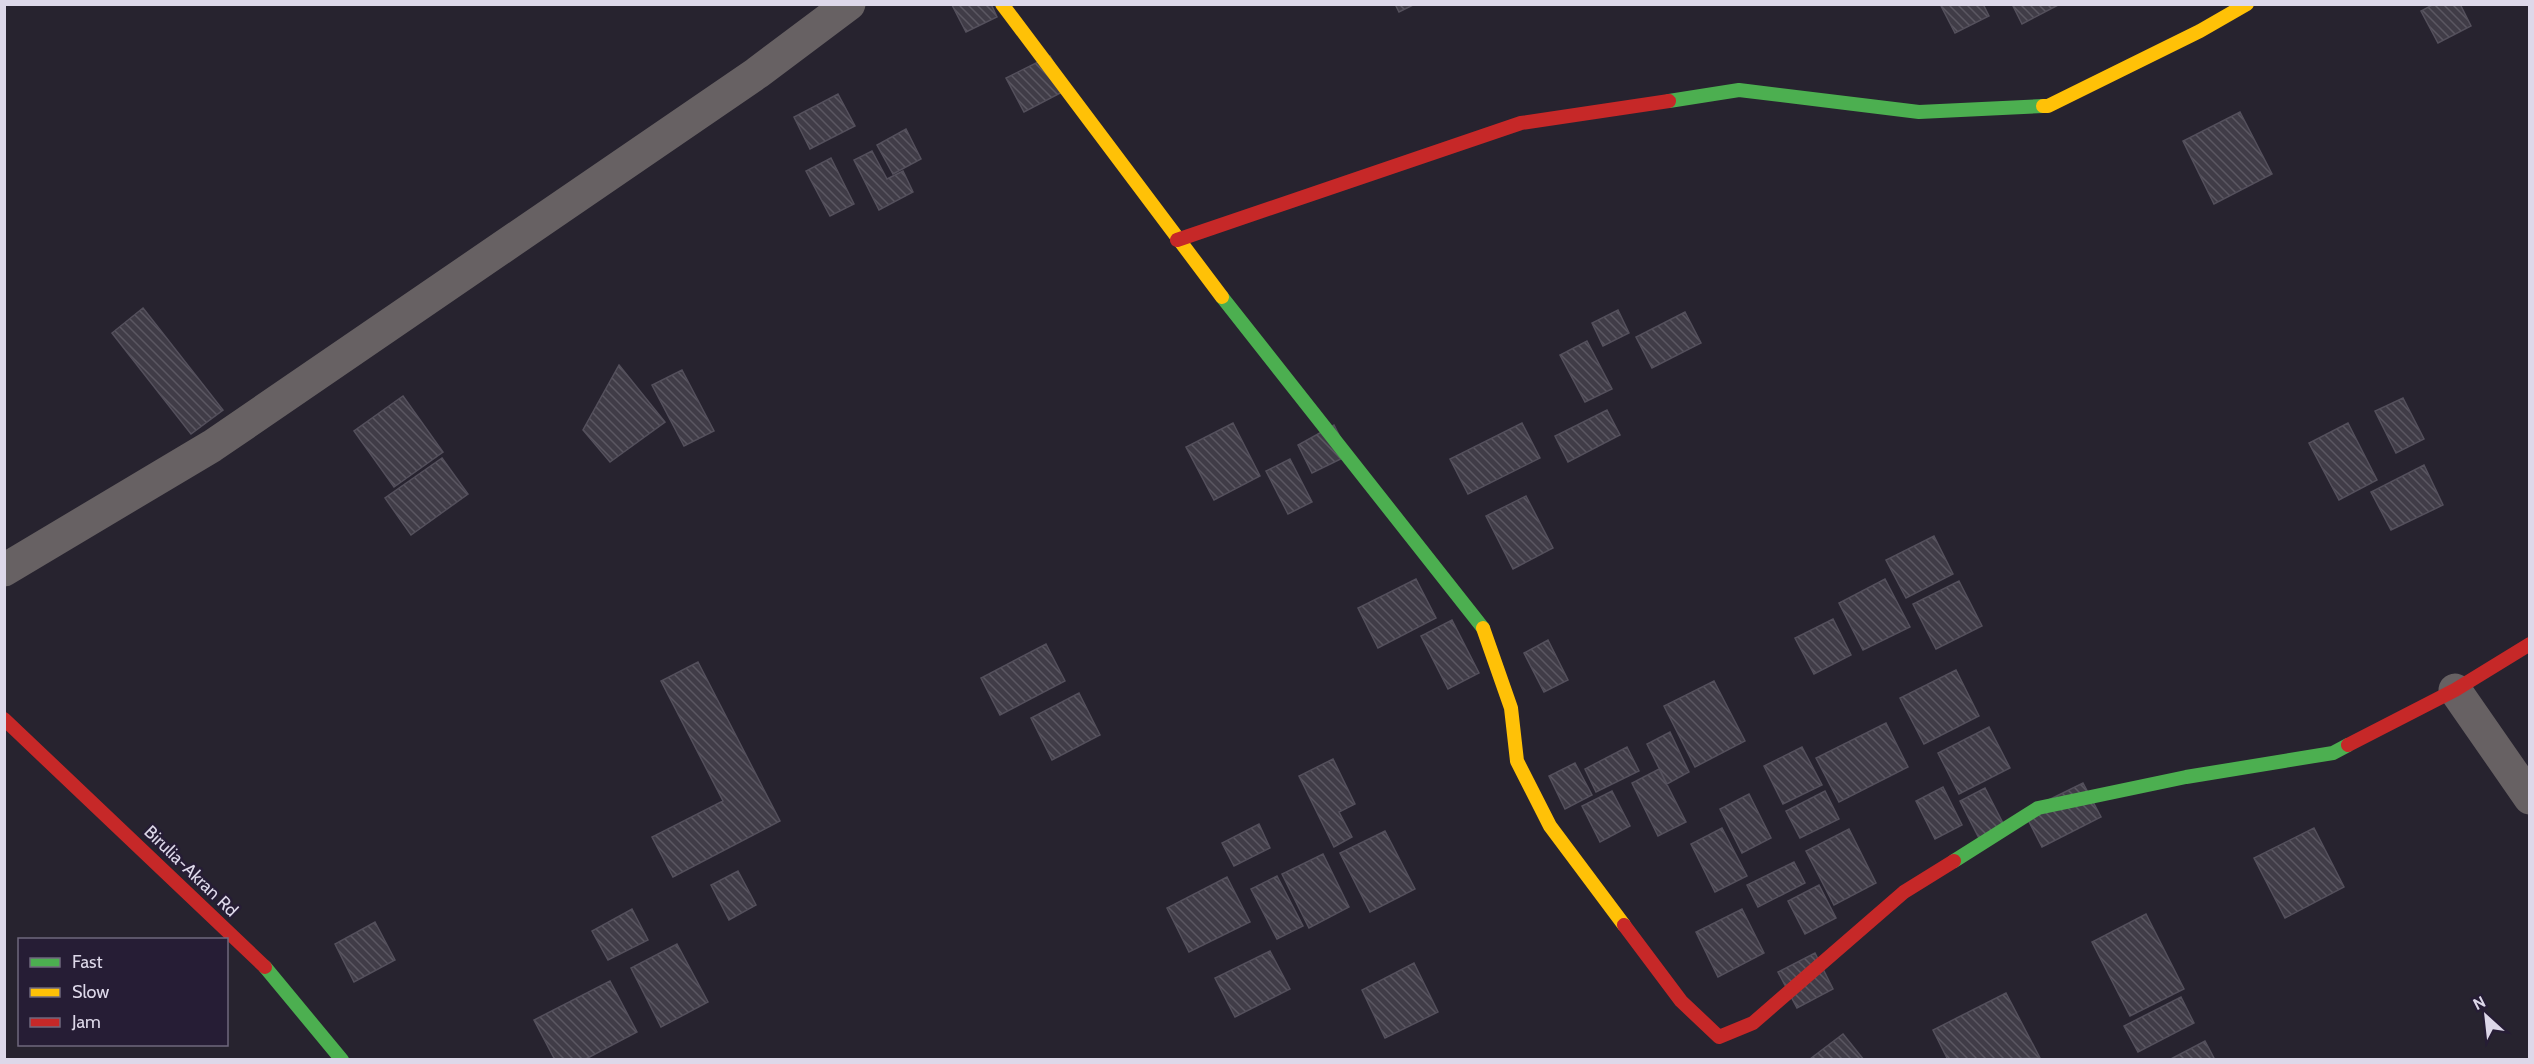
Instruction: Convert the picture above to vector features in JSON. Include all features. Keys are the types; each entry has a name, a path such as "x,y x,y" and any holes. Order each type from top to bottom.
{"street":[{"path":"4,570 212,446 757,73 849,4"},
{"path":"1002,4 1177,240 1482,626 1511,708 1517,761 1550,826 1681,1001 1719,1037 1754,1023 1904,892 2038,808 2186,777 2333,753 2456,690 2529,644"},
{"path":"1177,240 1521,123 1739,90 1919,112 2048,106 2200,31 2247,4"},
{"path":"2456,690 2529,798"},
{"name":"Birulia-Akran Rd","path":"4,719 261,963 342,1059"}],"building":[{"path":"991,4 997,17 966,32 952,5"},
{"path":"1395,4 1415,4 1399,12"},
{"path":"1940,4 1983,4 1989,16 1955,33"},
{"path":"2012,4 2060,4 2022,24"},
{"path":"2434,4 2460,4 2471,26 2438,43 2421,11"},
{"path":"1050,56 1068,89 1024,112 1006,78"},
{"path":"838,94 855,126 810,149 794,117"},
{"path":"2240,112 2272,174 2214,204 2183,141"},
{"path":"906,129 921,159 893,174 877,145"},
{"path":"872,151 887,179 903,171 913,192 879,210 854,160"},
{"path":"831,158 854,204 830,216 806,171"},
{"path":"143,308 223,410 191,434 112,333"},
{"path":"1618,310 1629,333 1603,346 1592,323"},
{"path":"1685,312 1701,343 1652,368 1636,337"},
{"path":"1587,341 1612,389 1585,402 1560,355"},
{"path":"619,365 665,422 610,462 583,430"},
{"path":"682,370 714,431 684,446 652,385"},
{"path":"403,396 443,452 394,487 354,431"},
{"path":"2403,398 2424,439 2396,453 2375,411"},
{"path":"1607,410 1620,435 1568,462 1555,436"},
{"path":"1233,423 1260,476 1214,500 1186,447"},
{"path":"1522,423 1540,458 1468,494 1450,459"},
{"path":"2348,423 2377,480 2339,500 2309,443"},
{"path":"1334,425 1349,455 1312,473 1298,445"},
{"path":"442,458 468,494 411,535 385,498"},
{"path":"1290,459 1312,502 1288,514 1266,471"},
{"path":"2424,465 2443,505 2391,530 2371,492"},
{"path":"1526,496 1553,548 1513,569 1486,516"},
{"path":"1934,536 1953,574 1906,598 1886,560"},
{"path":"1416,579 1436,618 1378,648 1358,608"},
{"path":"1885,579 1910,627 1863,650 1839,603"},
{"path":"1959,581 1982,626 1936,649 1913,604"},
{"path":"1833,619 1851,655 1814,674 1795,638"},
{"path":"1452,620 1479,673 1448,689 1421,636"},
{"path":"1548,640 1568,680 1544,692 1524,653"},
{"path":"1046,644 1065,681 1000,715 981,678"},
{"path":"698,662 780,821 673,877 652,837 723,801 661,681"},
{"path":"1956,670 1979,716 1924,744 1900,698"},
{"path":"1714,681 1745,741 1695,767 1664,706"},
{"path":"1079,693 1100,735 1052,760 1031,718"},
{"path":"1886,723 1908,767 1839,802 1816,758"},
{"path":"1989,727 2010,768 1959,794 1938,753"},
{"path":"1670,732 1689,772 1667,784 1647,744"},
{"path":"1627,747 1639,771 1596,792 1585,769"},
{"path":"1802,747 1822,785 1783,804 1764,766"},
{"path":"1333,759 1355,804 1339,812 1352,837 1334,847 1299,776"},
{"path":"1575,763 1592,795 1565,809 1549,776"},
{"path":"1659,769 1686,822 1658,836 1632,783"},
{"path":"2083,783 2101,817 2042,847 2024,812"},
{"path":"1943,787 1962,825 1935,839 1916,801"},
{"path":"1985,788 2007,831 1982,844 1960,801"},
{"path":"1612,791 1630,826 1600,842 1582,806"},
{"path":"1825,791 1839,819 1800,838 1786,811"},
{"path":"1749,794 1771,838 1742,853 1720,809"},
{"path":"1259,824 1270,848 1234,866 1222,843"},
{"path":"1722,828 1747,876 1715,892 1691,844"},
{"path":"2314,828 2344,887 2285,918 2254,858"},
{"path":"1849,829 1876,883 1834,905 1806,851"},
{"path":"1385,831 1415,889 1370,912 1340,853"},
{"path":"1323,854 1349,907 1309,928 1282,874"},
{"path":"1794,862 1805,883 1758,907 1747,885"},
{"path":"738,871 756,905 729,920 711,885"},
{"path":"1277,876 1303,926 1277,939 1251,889"},
{"path":"1227,877 1250,922 1189,952 1167,908"},
{"path":"1819,885 1836,918 1805,934 1788,901"},
{"path":"632,909 648,940 608,960 592,931"},
{"path":"1742,909 1764,953 1718,977 1696,932"},
{"path":"2146,914 2184,989 2130,1016 2092,942"},
{"path":"375,922 395,960 354,982 335,944"},
{"path":"677,944 708,1002 661,1027 631,968"},
{"path":"1270,951 1290,989 1235,1017 1215,978"},
{"path":"1815,953 1833,989 1797,1008 1778,972"},
{"path":"1414,963 1438,1012 1385,1038 1362,990"},
{"path":"610,981 637,1032 584,1060 555,1060 534,1020"},
{"path":"2006,993 2040,1058 1948,1060 1933,1030"},
{"path":"2181,997 2194,1023 2138,1052 2124,1026"},
{"path":"1843,1034 1864,1060 1810,1059"},
{"path":"2205,1041 2215,1060 2169,1060"}],"traffic: fast":[{"path":"1669,101 1739,90 1919,112 2043,106"},
{"path":"1222,297 1483,628"},
{"path":"1954,861 2038,808 2186,777 2333,753 2348,745"},
{"path":"265,967 342,1060"}],"traffic: slow":[{"path":"1002,4 1222,297"},
{"path":"2043,106 2048,106 2200,31 2247,4"},
{"path":"1483,628 1511,708 1517,761 1550,826 1624,925"}],"traffic: jam":[{"path":"1177,240 1521,123 1669,101"},
{"path":"2348,745 2455,690 2530,644"},
{"path":"4,719 265,967"},
{"path":"1624,925 1681,1001 1719,1037 1753,1023 1904,892 1954,861"}]}
